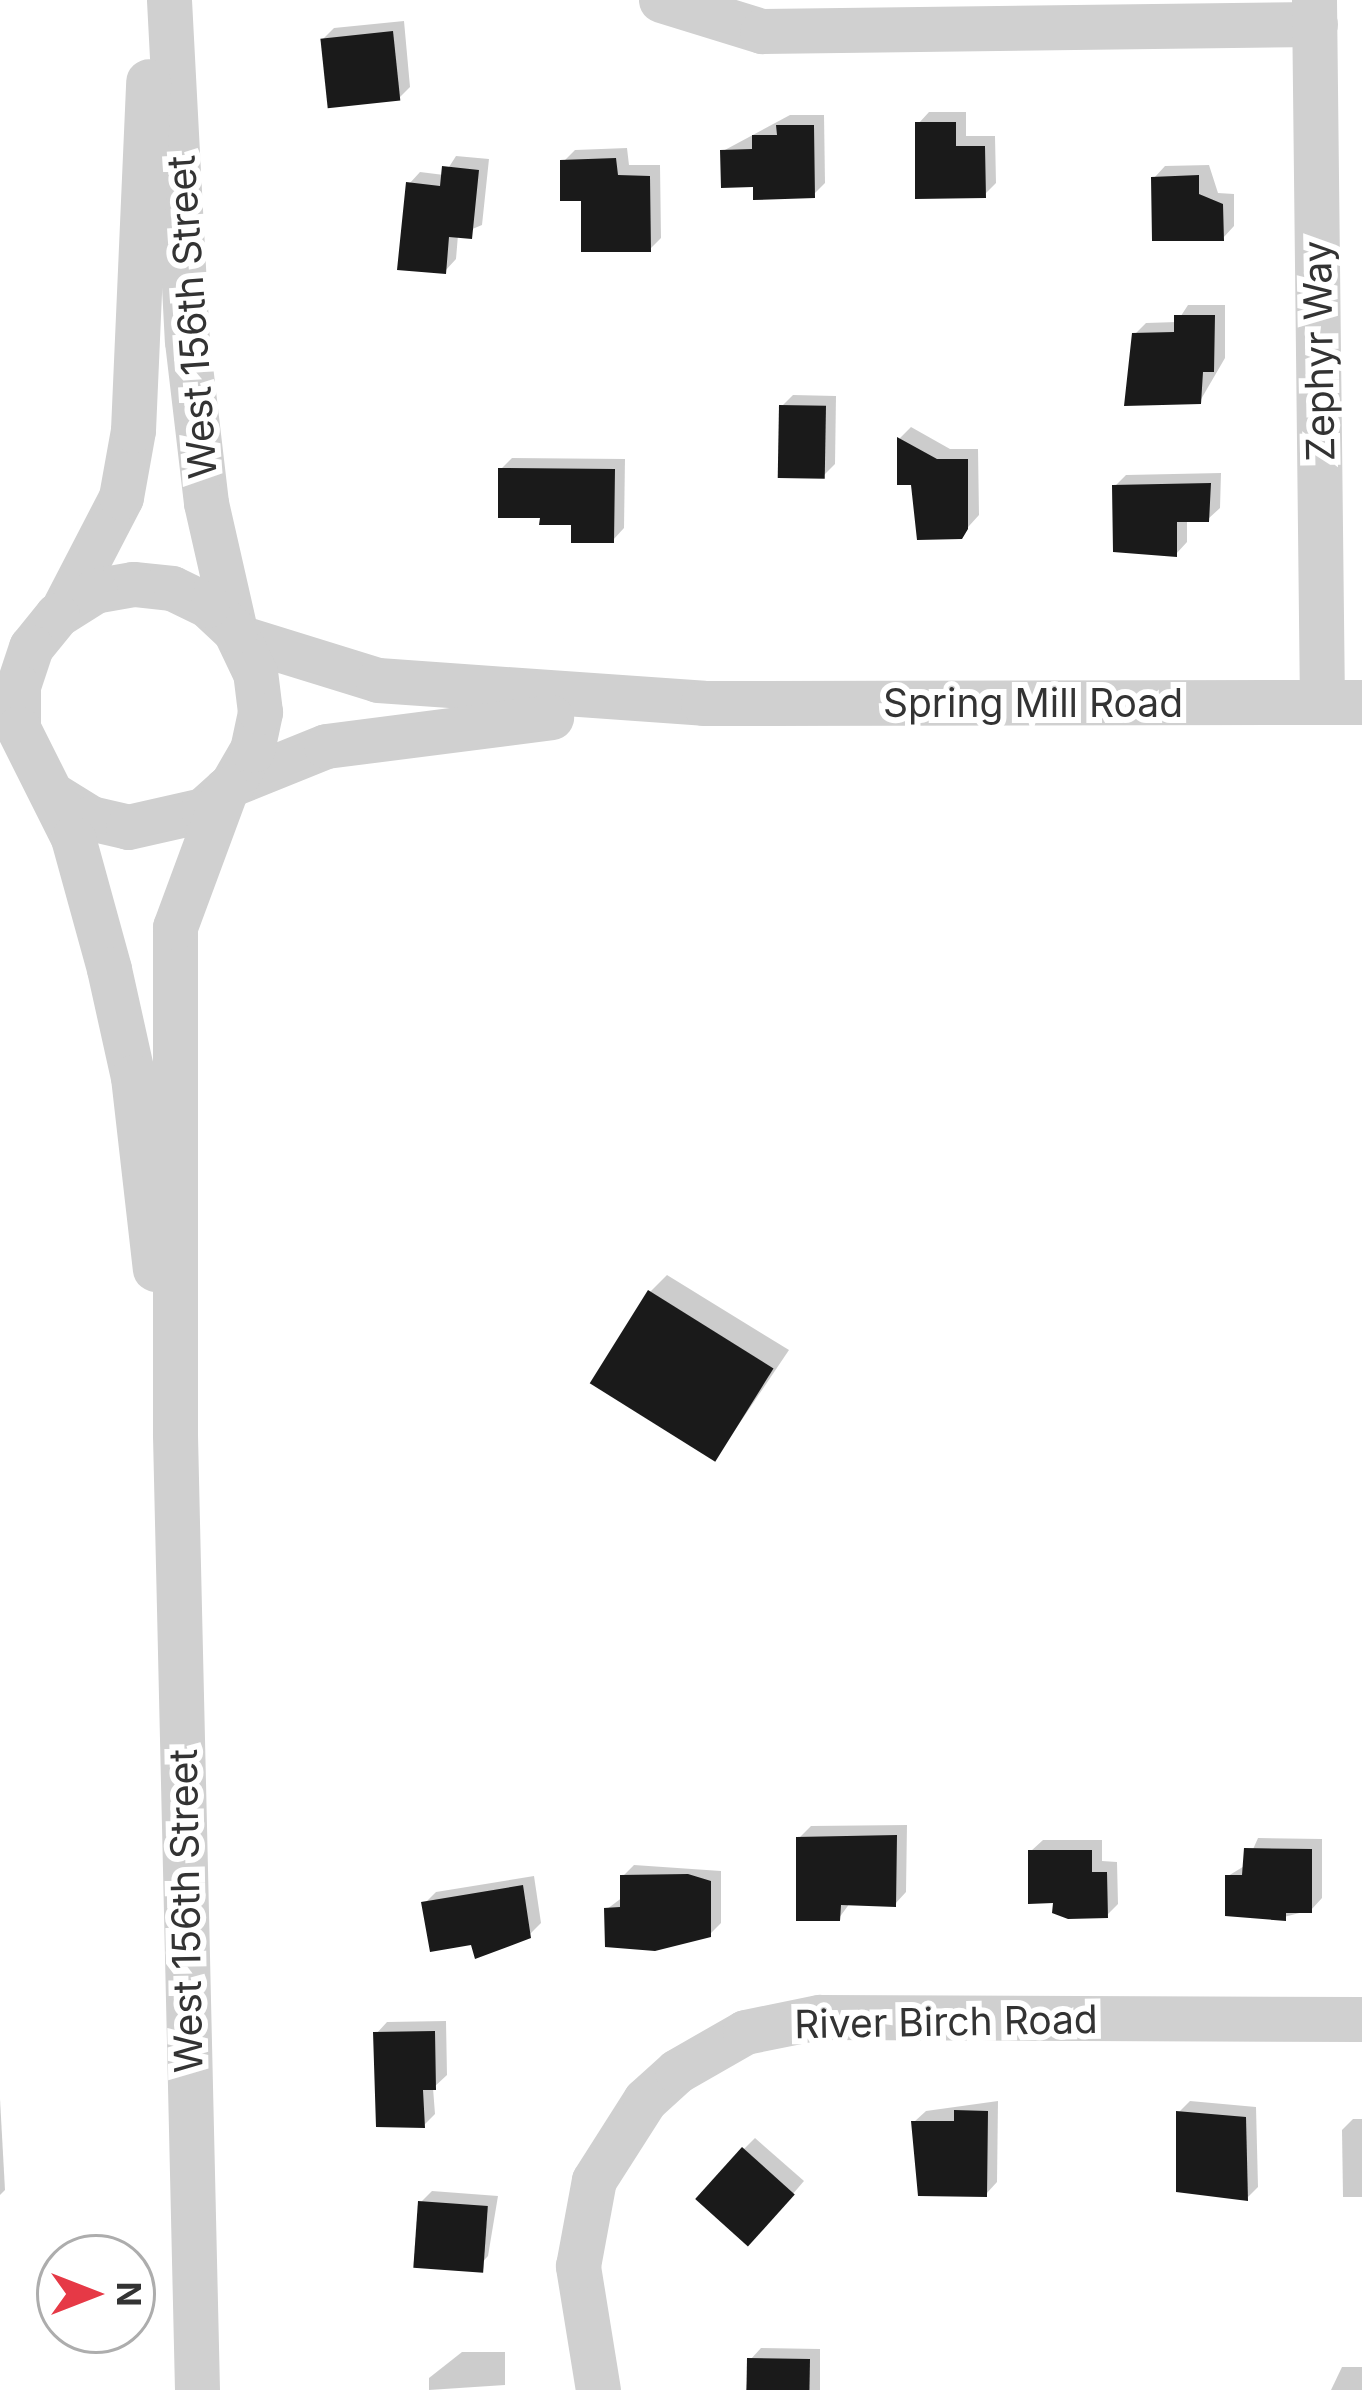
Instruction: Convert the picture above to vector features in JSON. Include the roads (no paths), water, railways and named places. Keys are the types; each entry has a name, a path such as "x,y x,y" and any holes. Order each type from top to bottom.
{"street":[{"name":"West 156th Street","path":"59,613 122,497 134,430 148,0"},
{"name":"West 156th Street","path":"170,0 188,341 206,503 237,634"},
{"path":"661,0 762,31 1315,12"},
{"name":"Zephyr Way","path":"1315,12 1342,702"},
{"path":"0,642 59,613 133,584 172,588 237,634 255,673 260,712 252,750 229,786 203,810 166,824 128,827 90,818 30,772 18,728 18,686 31,647 59,613"},
{"name":"Spring Mill Road","path":"237,634 378,680 704,704 1342,702"},
{"name":"Spring Mill Road","path":"229,786 326,746 704,704"},
{"name":"West 156th Street","path":"30,772 134,1077 176,1433"},
{"name":"West 156th Street","path":"197,2390 176,1433 175,927 229,786"},
{"name":"River Birch Road","path":"598,2390 578,2266 593,2180 645,2100 677,2071 746,2032 818,2017 1362,2019"}]}
